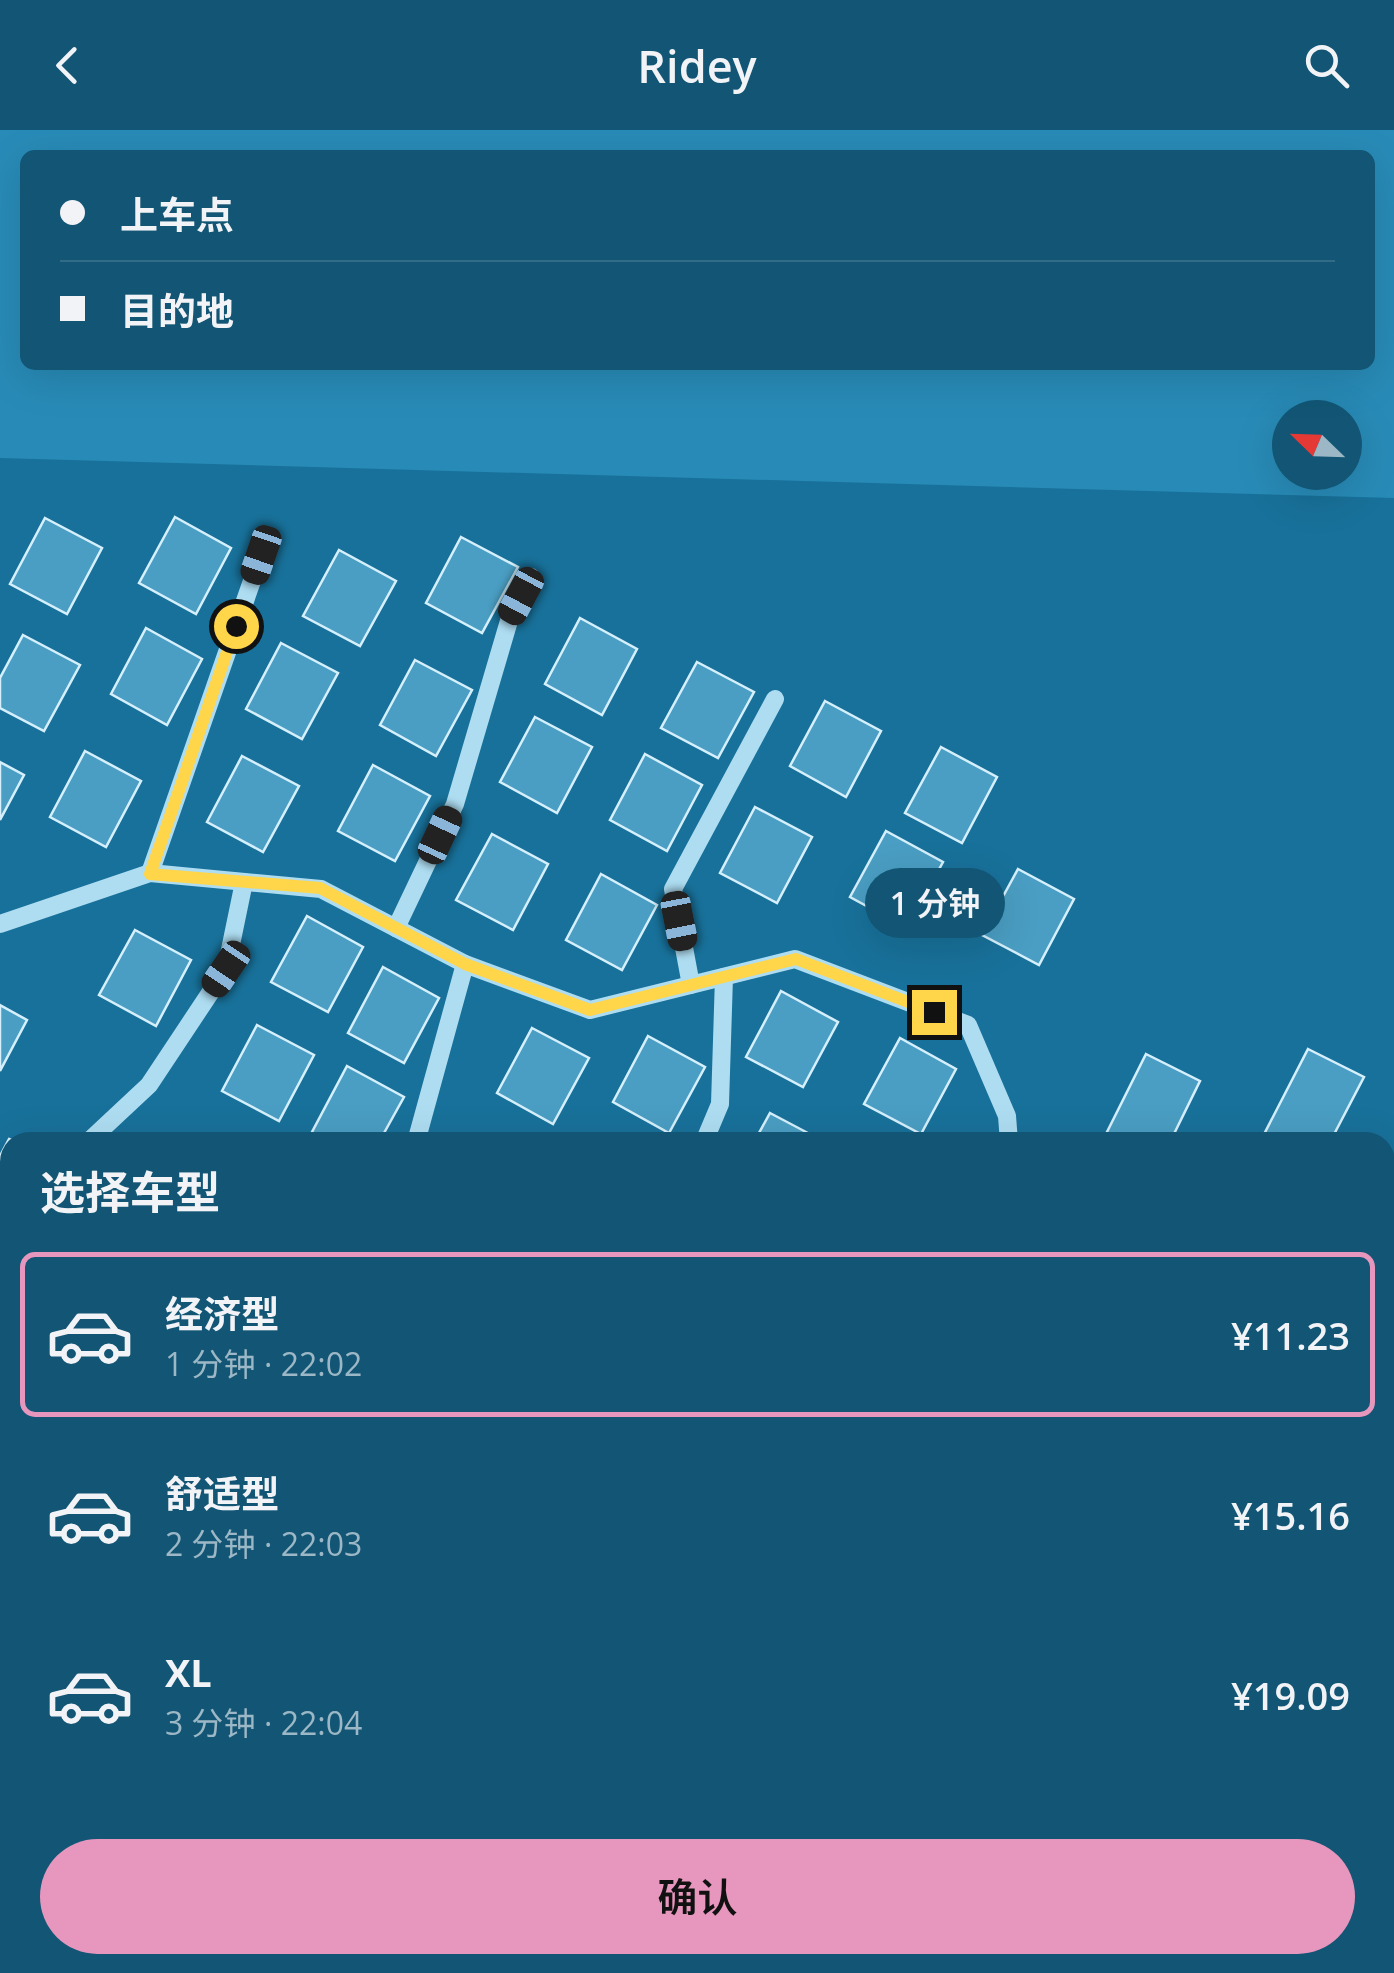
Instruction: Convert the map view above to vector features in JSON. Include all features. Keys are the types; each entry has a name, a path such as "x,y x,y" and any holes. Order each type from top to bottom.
{"lane":[{"path":"150,874 261,555"},
{"path":"396,928 455,804 511,614 531,577"},
{"path":"691,985 673,889 775,699"},
{"path":"0,924 150,874 320,888 465,964 590,1010 796,959 968,1025 1007,1116 1008,1132"},
{"path":"99,1132 149,1085 226,969 244,882"},
{"path":"419,1132 465,964"},
{"path":"708,1132 720,1104 724,976"}],"shaded area":[{"path":"0,130 1394,130 1394,498 0,458"}],"building":[{"path":"175,517 231,548 196,614 139,583"},
{"path":"45,518 102,548 67,614 10,584"},
{"path":"461,537 518,567 482,633 426,603"},
{"path":"339,550 396,581 360,646 303,616"},
{"path":"580,618 637,649 602,715 545,684"},
{"path":"146,628 202,659 167,725 111,694"},
{"path":"23,635 80,665 44,731 0,708 0,678"},
{"path":"281,643 338,673 302,739 246,709"},
{"path":"415,660 472,690 436,756 380,725"},
{"path":"697,662 754,692 718,758 661,728"},
{"path":"825,701 881,731 846,797 790,766"},
{"path":"535,717 592,747 557,813 500,782"},
{"path":"941,747 997,777 962,843 905,813"},
{"path":"85,751 141,781 106,847 50,817"},
{"path":"645,754 702,785 667,851 610,820"},
{"path":"242,756 299,786 263,852 207,822"},
{"path":"0,762 24,775 0,820"},
{"path":"373,765 430,796 395,861 338,831"},
{"path":"755,807 812,837 777,903 720,873"},
{"path":"886,831 943,862 907,928 850,897"},
{"path":"492,834 548,864 513,930 456,900"},
{"path":"1018,869 1074,899 1039,965 982,935"},
{"path":"601,874 657,905 622,970 566,940"},
{"path":"307,916 363,947 328,1012 271,982"},
{"path":"135,930 191,960 156,1026 99,995"},
{"path":"383,967 439,998 404,1063 348,1033"},
{"path":"781,991 838,1022 803,1087 746,1057"},
{"path":"0,1005 27,1020 0,1071"},
{"path":"257,1025 314,1055 279,1121 222,1091"},
{"path":"532,1028 589,1058 553,1124 497,1093"},
{"path":"648,1036 705,1067 670,1132 613,1102"},
{"path":"900,1038 956,1069 922,1132 864,1104"},
{"path":"1308,1049 1364,1077 1335,1132 1265,1132"},
{"path":"1146,1054 1200,1081 1175,1132 1107,1132"},
{"path":"347,1066 404,1097 385,1132 312,1132"},
{"path":"770,1113 806,1132 760,1132"}],"route":[{"path":"236,626 150,874 320,888 465,964 590,1010 796,959 934,1012"}]}
